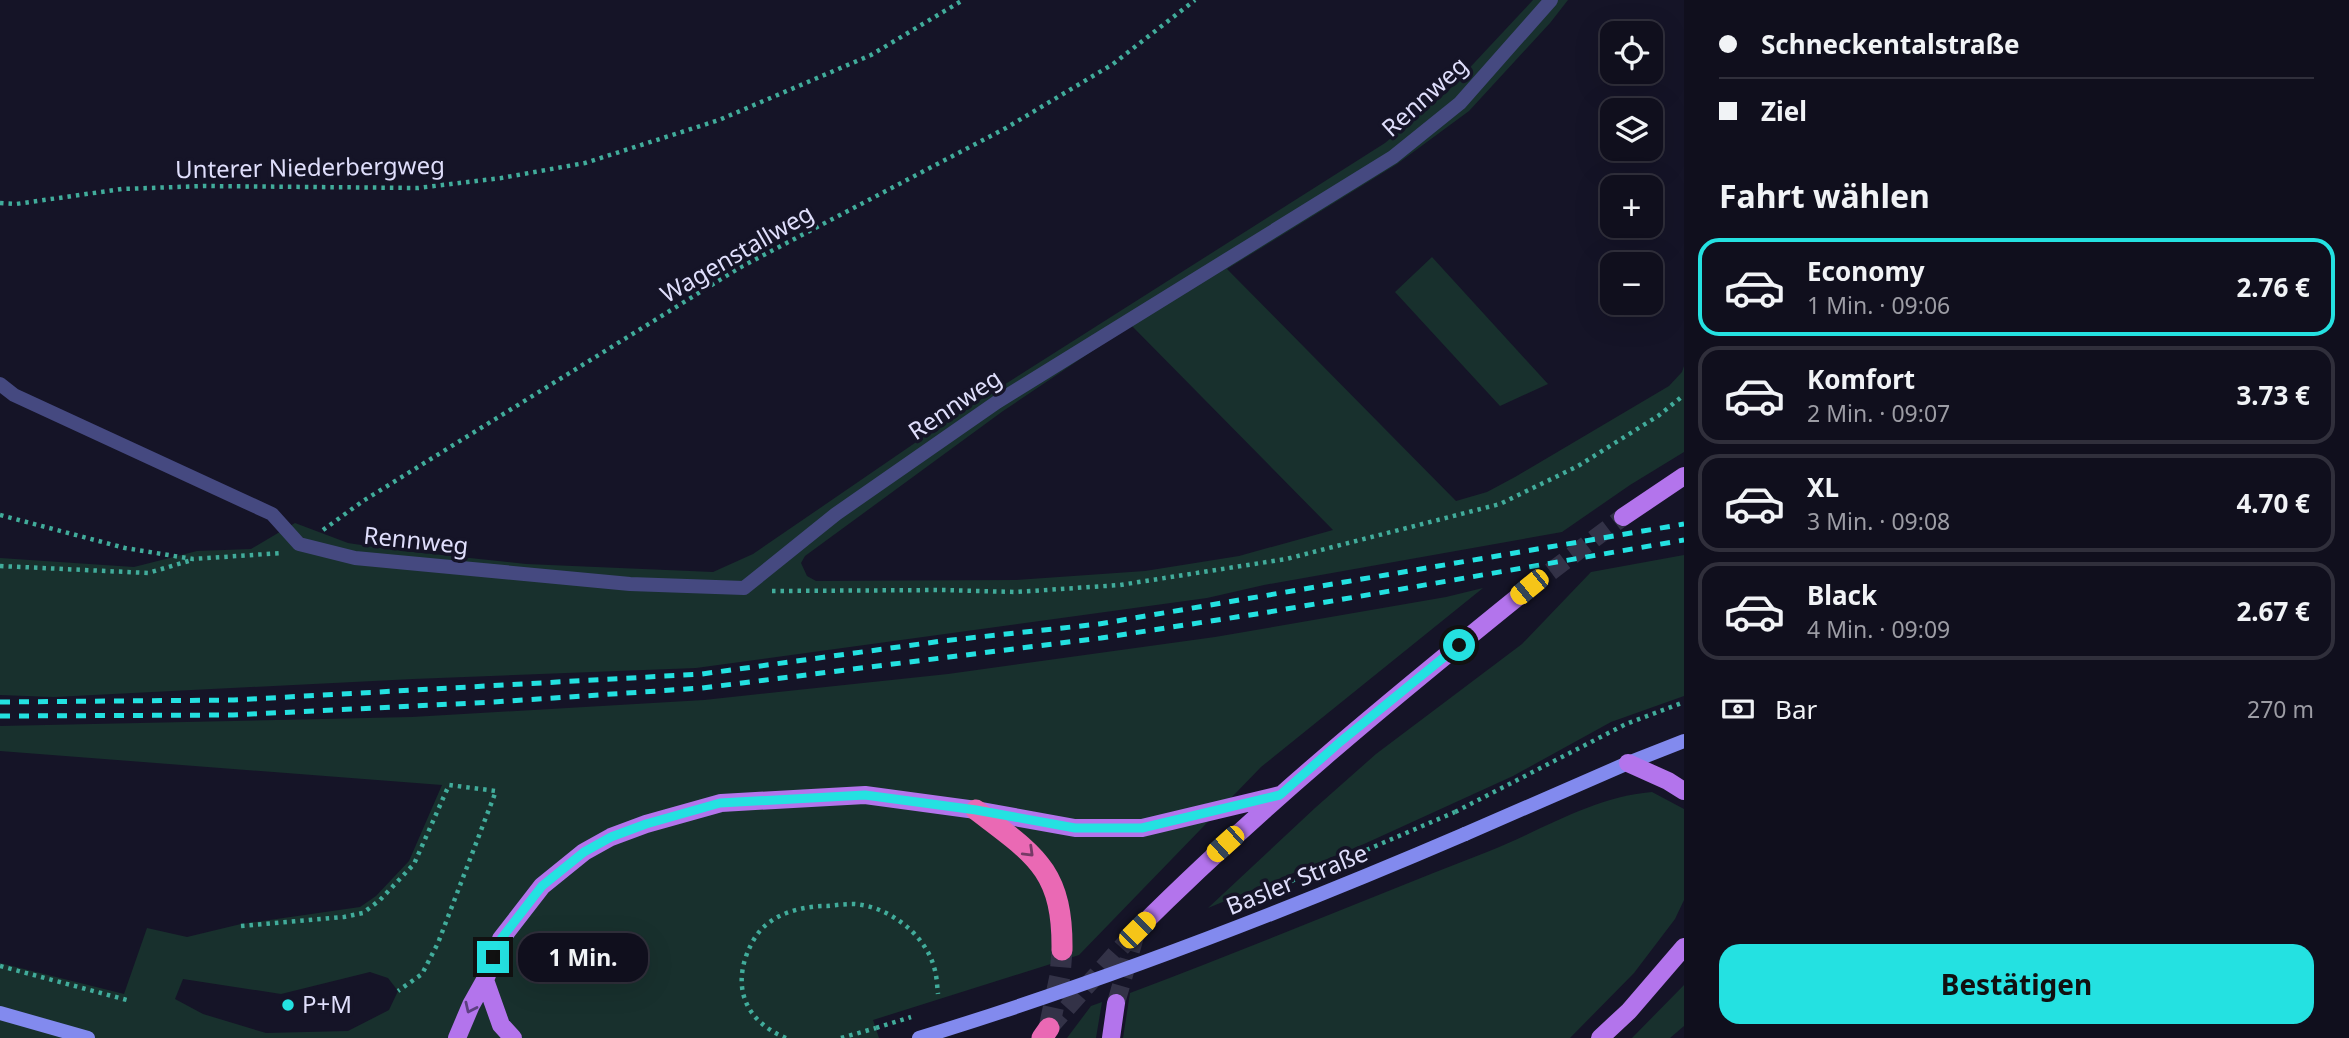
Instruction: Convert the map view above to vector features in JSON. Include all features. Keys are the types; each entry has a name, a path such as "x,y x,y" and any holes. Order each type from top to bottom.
{"highway":[{"path":"976,810 1034,855 1050,876 1058,897 1062,950"}],"main road":[{"path":"1623,517 1684,477"},
{"path":"1137,930 1207,860 1340,742 1529,587"},
{"name":"Basler Straße","path":"919,1038 1083,985 1212,939 1684,741"},
{"path":"1628,763 1684,791"},
{"path":"457,1038 501,939 542,886 584,852 611,837 646,824 720,803 865,795 976,810 1075,828 1142,828 1280,795"},
{"path":"1600,1038 1629,1011 1684,947"},
{"path":"485,980 505,1034"},
{"path":"1111,1038 1116,1003"},
{"path":"0,1013 88,1038"}],"street":[{"name":"Rennweg","path":"299,544 355,558 630,584 744,588 836,514 997,402 1393,157 1460,103 1551,0"},
{"path":"0,384 14,395 272,514 299,544"}],"path":[{"name":"Unterer Niederbergweg","path":"0,203 16,204 122,189 204,186 418,188 500,178 585,163 719,120 821,77 871,55 963,0"},
{"name":"Wagenstallweg","path":"193,559 279,554 299,544 387,486 739,268 1006,128 1113,64 1195,0"},
{"path":"782,592 1016,592 1120,586 1286,559 1500,504 1578,466 1658,416 1684,394"},
{"path":"0,515 125,548 193,559"},
{"path":"0,566 148,573 193,559"},
{"path":"1331,865 1455,812 1626,724 1684,702"},
{"path":"241,926 344,917 363,912 380,900 414,864 449,785 496,791 438,943 422,974 398,991"},
{"path":"1230,905 1306,875"},
{"path":"786,1038 770,1031 757,1019 745,1003 741,989 743,965 752,942 766,925 792,911 856,904 889,914 908,928 927,949 935,968 938,994"},
{"path":"0,965 127,1000"},
{"path":"841,1038 914,1016"}],"green space":[{"path":"1533,0 1568,0 1469,111 1397,164 1227,269 1456,501 1487,492 1515,477 1669,386 1684,366 1684,452 1562,532 1264,585 1207,598 696,668 54,697 0,695 0,558 134,567 197,551 251,549 295,523 348,543 394,550 526,564 713,572 753,554 947,421 1385,143 1447,92","holes":["1131,325 1333,530 1239,556 1145,571 1016,580 816,581 807,576 801,563 805,556 1003,411"]},
{"path":"1432,257 1548,384 1500,406 1395,292"},
{"path":"1684,555 1684,696 1611,722 1513,776 1364,844 1208,908 1376,754 1522,644 1591,572"},
{"path":"1483,588 1261,767 1079,955 873,1020 879,1038 0,1038 0,963 124,994 147,928 187,937 241,924 360,907 376,896 409,861 442,785 0,751 0,726 412,717 704,700 948,674 1215,637 1446,597","holes":["370,972 388,978 398,991 389,1010 348,1031 266,1033 203,1014 175,999 183,979 281,994"]},
{"path":"1652,792 1684,809 1684,900 1675,919 1634,973 1570,1038 1123,1038 1130,993 1487,852 1588,807"},
{"path":"1684,985 1684,1026 1670,1038 1632,1038"},
{"path":"1102,1002 1096,1038 1067,1038 1091,1006"}],"tunnel":[{"path":"1529,588 1623,517"},
{"path":"1049,1028 1137,930"},
{"path":"1116,1003 1136,933"},
{"path":"1049,1028 1060,976 1062,950"}],"railway":[{"path":"0,702 234,700 702,674 942,641 1099,624 1684,524"},
{"path":"0,716 233,715 702,688 1101,638 1269,612 1684,540"}],"place":[{"name":"P+M","path":"288,1005"}],"route":[{"path":"493,957 501,939 542,886 584,852 611,837 646,824 720,803 865,795 976,810 1075,828 1142,828 1280,795 1459,645"}]}
